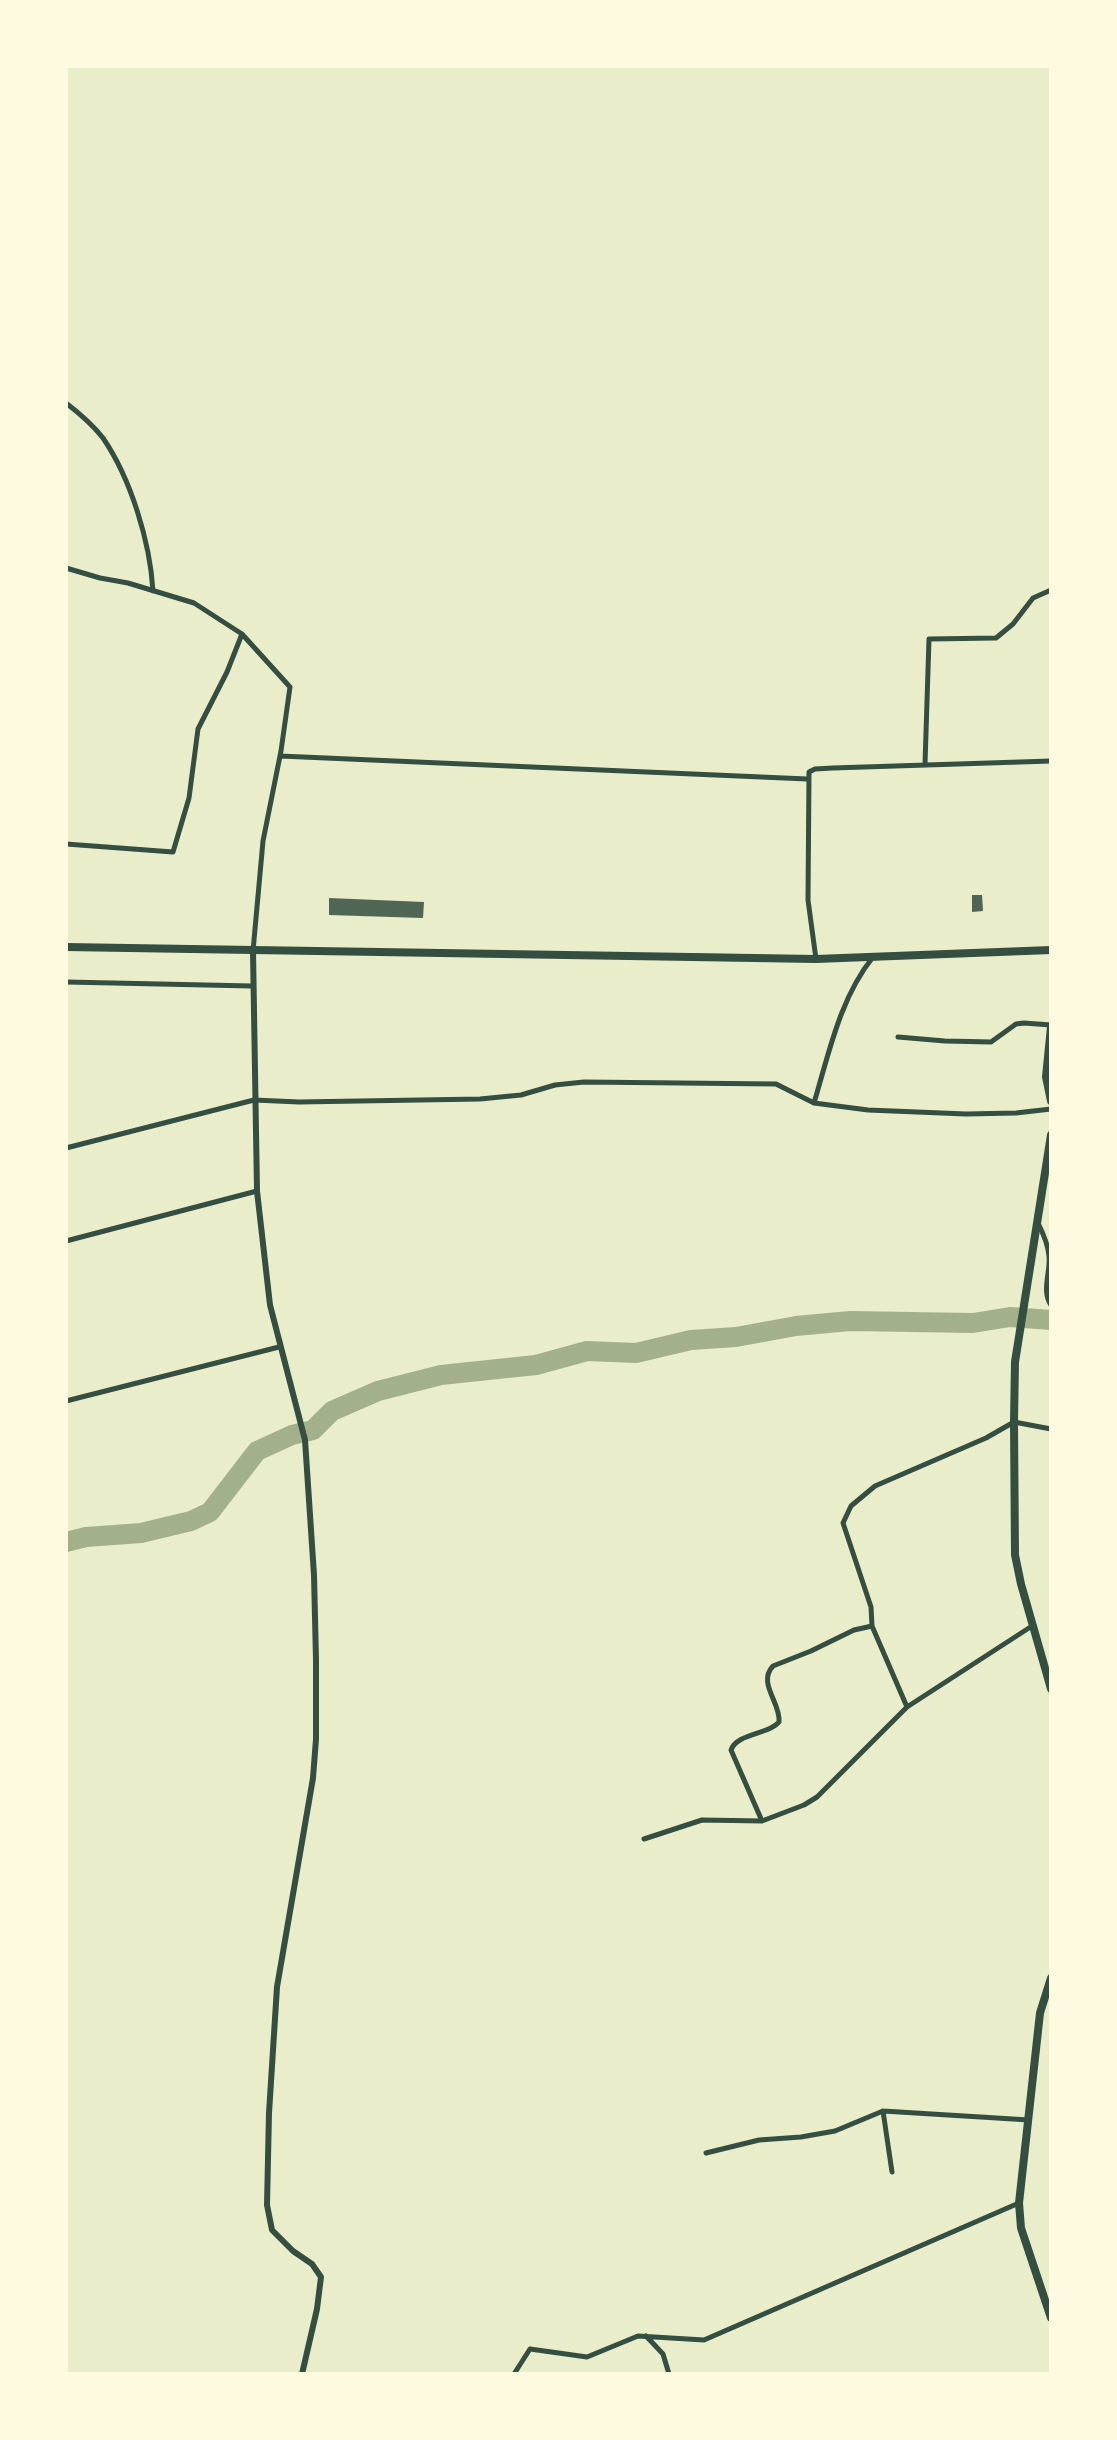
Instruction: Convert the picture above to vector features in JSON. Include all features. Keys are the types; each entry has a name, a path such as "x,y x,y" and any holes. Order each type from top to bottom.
{"main road":[{"path":"66,947 816,958 1051,950"},
{"path":"1051,1026 1046,1077 1051,1101"},
{"path":"1051,1135 1015,1362 1014,1422 1015,1555 1032,1626 1051,1689"},
{"path":"1051,1978 1040,2013 1019,2203 1021,2228 1051,2318"}],"street":[{"path":"66,403 103,438 137,508 152,566 153,591"},
{"path":"66,568 194,603 242,634 290,687 280,756 263,841 252,986 258,1191 270,1305 279,1347 305,1440 314,1575 316,1739 313,1778 277,1987 269,2113 267,2198 268,2219 272,2230 293,2251 312,2264 321,2277 317,2309 302,2374"},
{"path":"925,764 929,639 996,638 1013,624 1033,598 1051,590"},
{"path":"66,844 173,852 189,798 198,729 227,672 242,634"},
{"path":"280,756 807,779"},
{"path":"816,958 808,900 807,779 809,772 815,769 925,764 1051,761"},
{"path":"814,1103 845,1005 861,972 873,957"},
{"path":"66,982 252,986"},
{"path":"898,1037 945,1041 991,1041 1016,1024 1051,1026"},
{"path":"66,1148 254,1100 299,1102 480,1099 521,1095 555,1085 584,1082 776,1084 814,1103 868,1110 966,1114 1016,1113 1051,1109"},
{"path":"66,1241 258,1191"},
{"path":"1037,1222 1045,1237 1050,1257 1047,1272 1048,1300 1051,1305"},
{"path":"66,1401 279,1347"},
{"path":"908,1707 872,1626 871,1607 843,1523 851,1506 875,1486 986,1438 1014,1422 1051,1429"},
{"path":"762,1821 731,1750 736,1742 772,1728 779,1722 779,1715 768,1685 769,1671 773,1666 854,1630 872,1626"},
{"path":"644,1839 702,1820 762,1821 804,1805 817,1797 908,1707 1032,1626"},
{"path":"883,2111 892,2172"},
{"path":"706,2154 759,2140 801,2137 835,2131 883,2111 1029,2120"},
{"path":"514,2374 530,2349 587,2356 638,2336 704,2340 1019,2203"},
{"path":"646,2336 663,2354 669,2374"}],"building":[{"path":"972,895 982,895 983,911 972,912"},
{"path":"329,898 424,902 423,918 329,915"}],"waterway":[{"path":"66,1542 86,1537 141,1533 191,1521 210,1512 257,1451 292,1435 313,1430 332,1411 378,1391 441,1375 536,1365 587,1351 636,1353 691,1340 736,1337 796,1326 850,1321 973,1323 1010,1317 1051,1320"}]}
